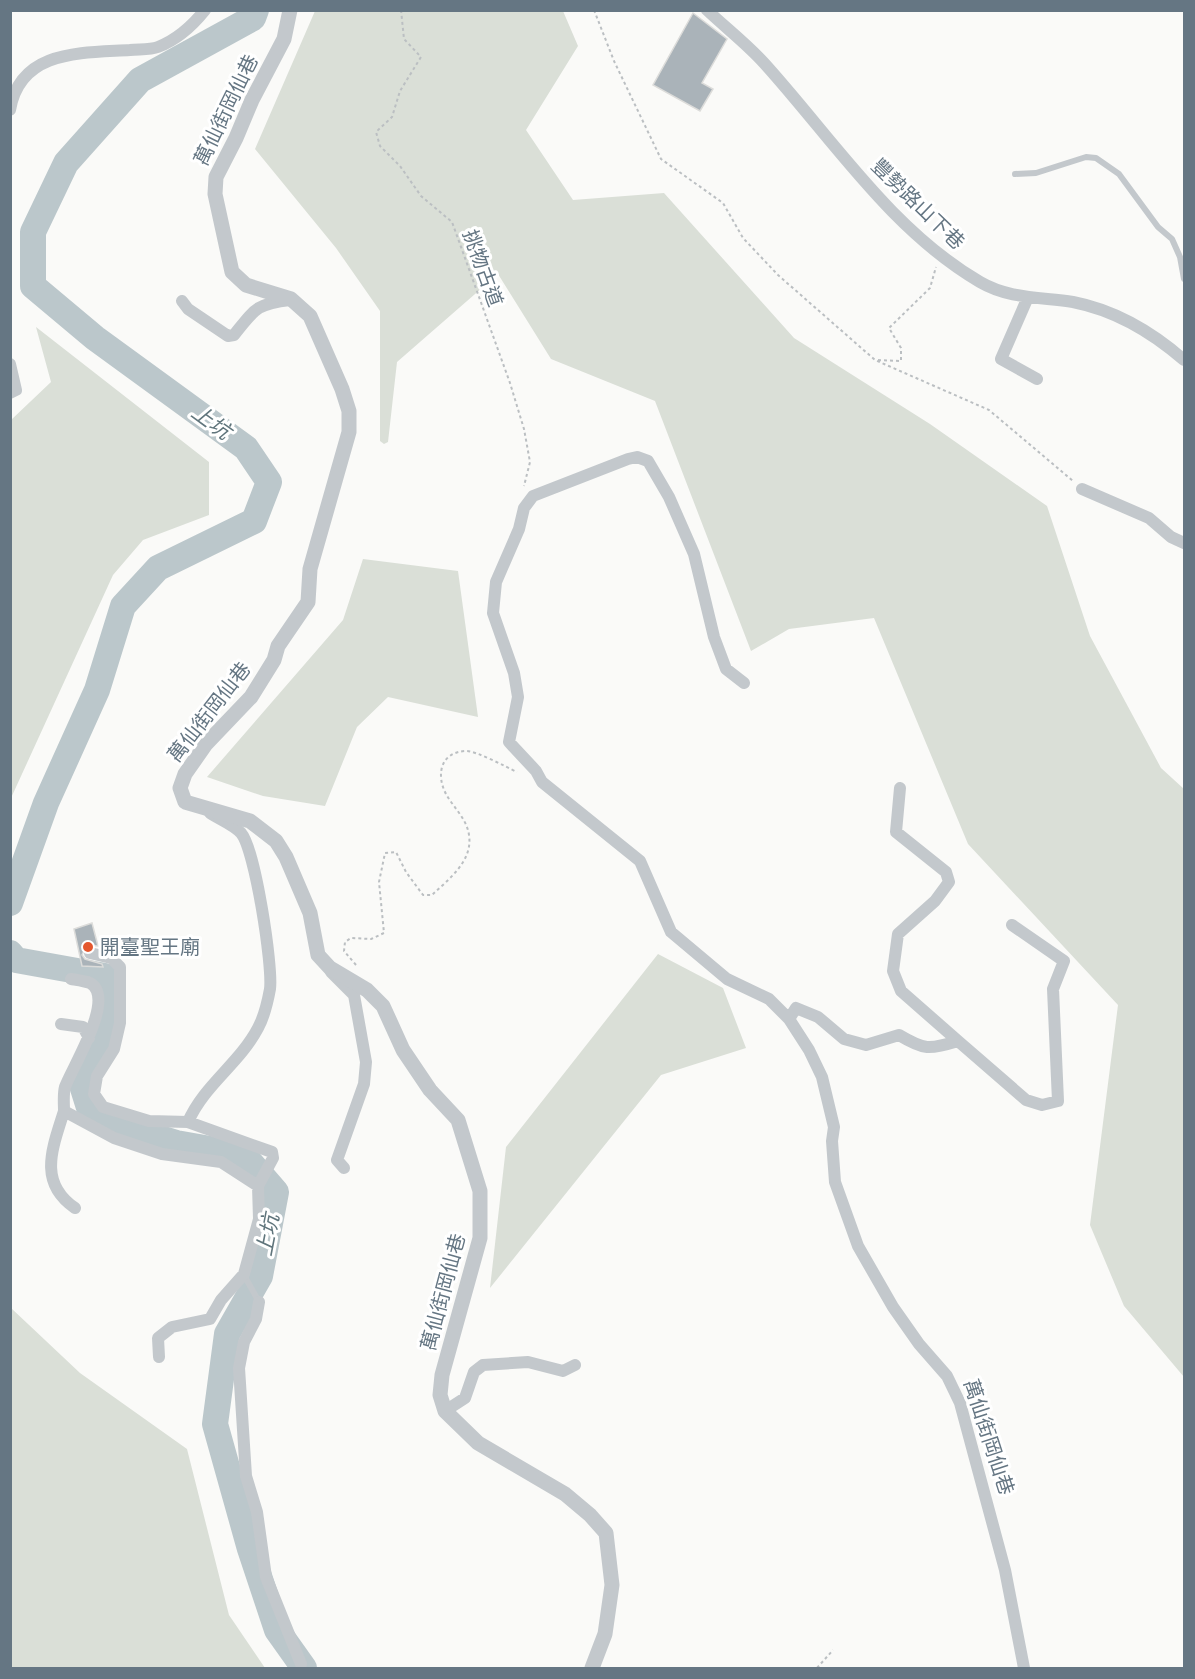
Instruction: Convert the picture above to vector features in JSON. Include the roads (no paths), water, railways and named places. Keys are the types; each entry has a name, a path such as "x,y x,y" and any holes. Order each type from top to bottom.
{"street":[{"path":"10,110 18,86 33,68 61,55 156,48 171,40 206,10"},
{"name":"萬仙街岡仙巷","path":"290,10 284,39 216,177 215,194 232,272 246,285 291,299 310,316 342,389 348,411 350,432 310,569 308,602 278,646 274,660 251,697 206,744 185,774 180,788 186,802 250,821 276,841 286,857 310,913 318,954 330,968 367,990 383,1006 403,1050 424,1082 458,1120 480,1191 480,1238 442,1375 440,1395 445,1411"},
{"name":"豐勢路山下巷","path":"707,10 762,61 863,181 939,255 1000,292 1076,303 1118,317 1162,341 1185,360"},
{"path":"1028,297 1001,359 1037,379"},
{"path":"182,301 188,309 228,336 234,335 254,311 266,303 291,299"},
{"path":"10,363 16,390 10,393"},
{"name":"萬仙街岡仙巷","path":"744,683 726,669 714,637 694,554 669,497 648,461 637,457 628,459 533,496 524,508 519,529 496,582 493,613 514,673 518,697 509,742 536,771 542,782 639,861 671,932 727,979 769,999 789,1019 809,1050 822,1077 834,1127 832,1141 835,1182 858,1246 893,1307 919,1344 947,1376 960,1403 1005,1570 1024,1668"},
{"path":"1082,489 1149,518 1171,537 1185,543"},
{"path":"900,788 896,832 946,872 949,882 935,901 898,934 893,971 901,991 1026,1100 1042,1105 1058,1101 1053,989 1064,961 1012,925"},
{"path":"188,1122 196,1102 239,1055 259,1027 270,987 268,948 251,852 241,833 203,808"},
{"path":"90,953 111,958 120,967 120,1023 114,1049 97,1076 94,1094 103,1107 149,1121 188,1122 272,1152 273,1158 258,1186 259,1218 244,1274 221,1300 210,1319 172,1327 158,1338 159,1357"},
{"path":"330,968 332,975 354,995 366,1062 364,1084 337,1160 344,1168"},
{"path":"71,979 90,983 95,989 98,1007 89,1038 64,1089 64,1111 49,1162 53,1179 64,1200 75,1208"},
{"path":"789,1019 796,1008 818,1017 844,1039 866,1045 899,1035 920,1047 940,1047 958,1041"},
{"path":"61,1024 83,1027 89,1038"},
{"path":"64,1111 114,1138 162,1154 221,1162 258,1186"},
{"path":"259,1302 256,1319 244,1341 239,1368 246,1476 257,1512 266,1577 301,1664"},
{"path":"575,1365 563,1371 528,1362 483,1365 474,1372 465,1398 445,1411 478,1443 565,1494 590,1515 606,1533 612,1585 605,1634 592,1668"}],"lane":[{"path":"1015,174 1036,173 1086,157 1096,158 1119,174 1158,227 1172,239 1180,257 1185,279"},
{"path":"244,1274 259,1302"}],"waterway":[{"name":"上坑","path":"10,903 46,803 97,690 123,606 158,568 254,521 269,482 246,448 95,338 33,286 33,232 66,163 140,80 253,18 256,10"},
{"name":"上坑","path":"10,953 16,960 105,976 109,1021 102,1045 82,1085 92,1117 176,1143 244,1155 276,1192 260,1276 227,1334 215,1424 250,1549 277,1630 304,1668"}],"place":[{"name":"開臺聖王廟","path":"88,947"}]}
